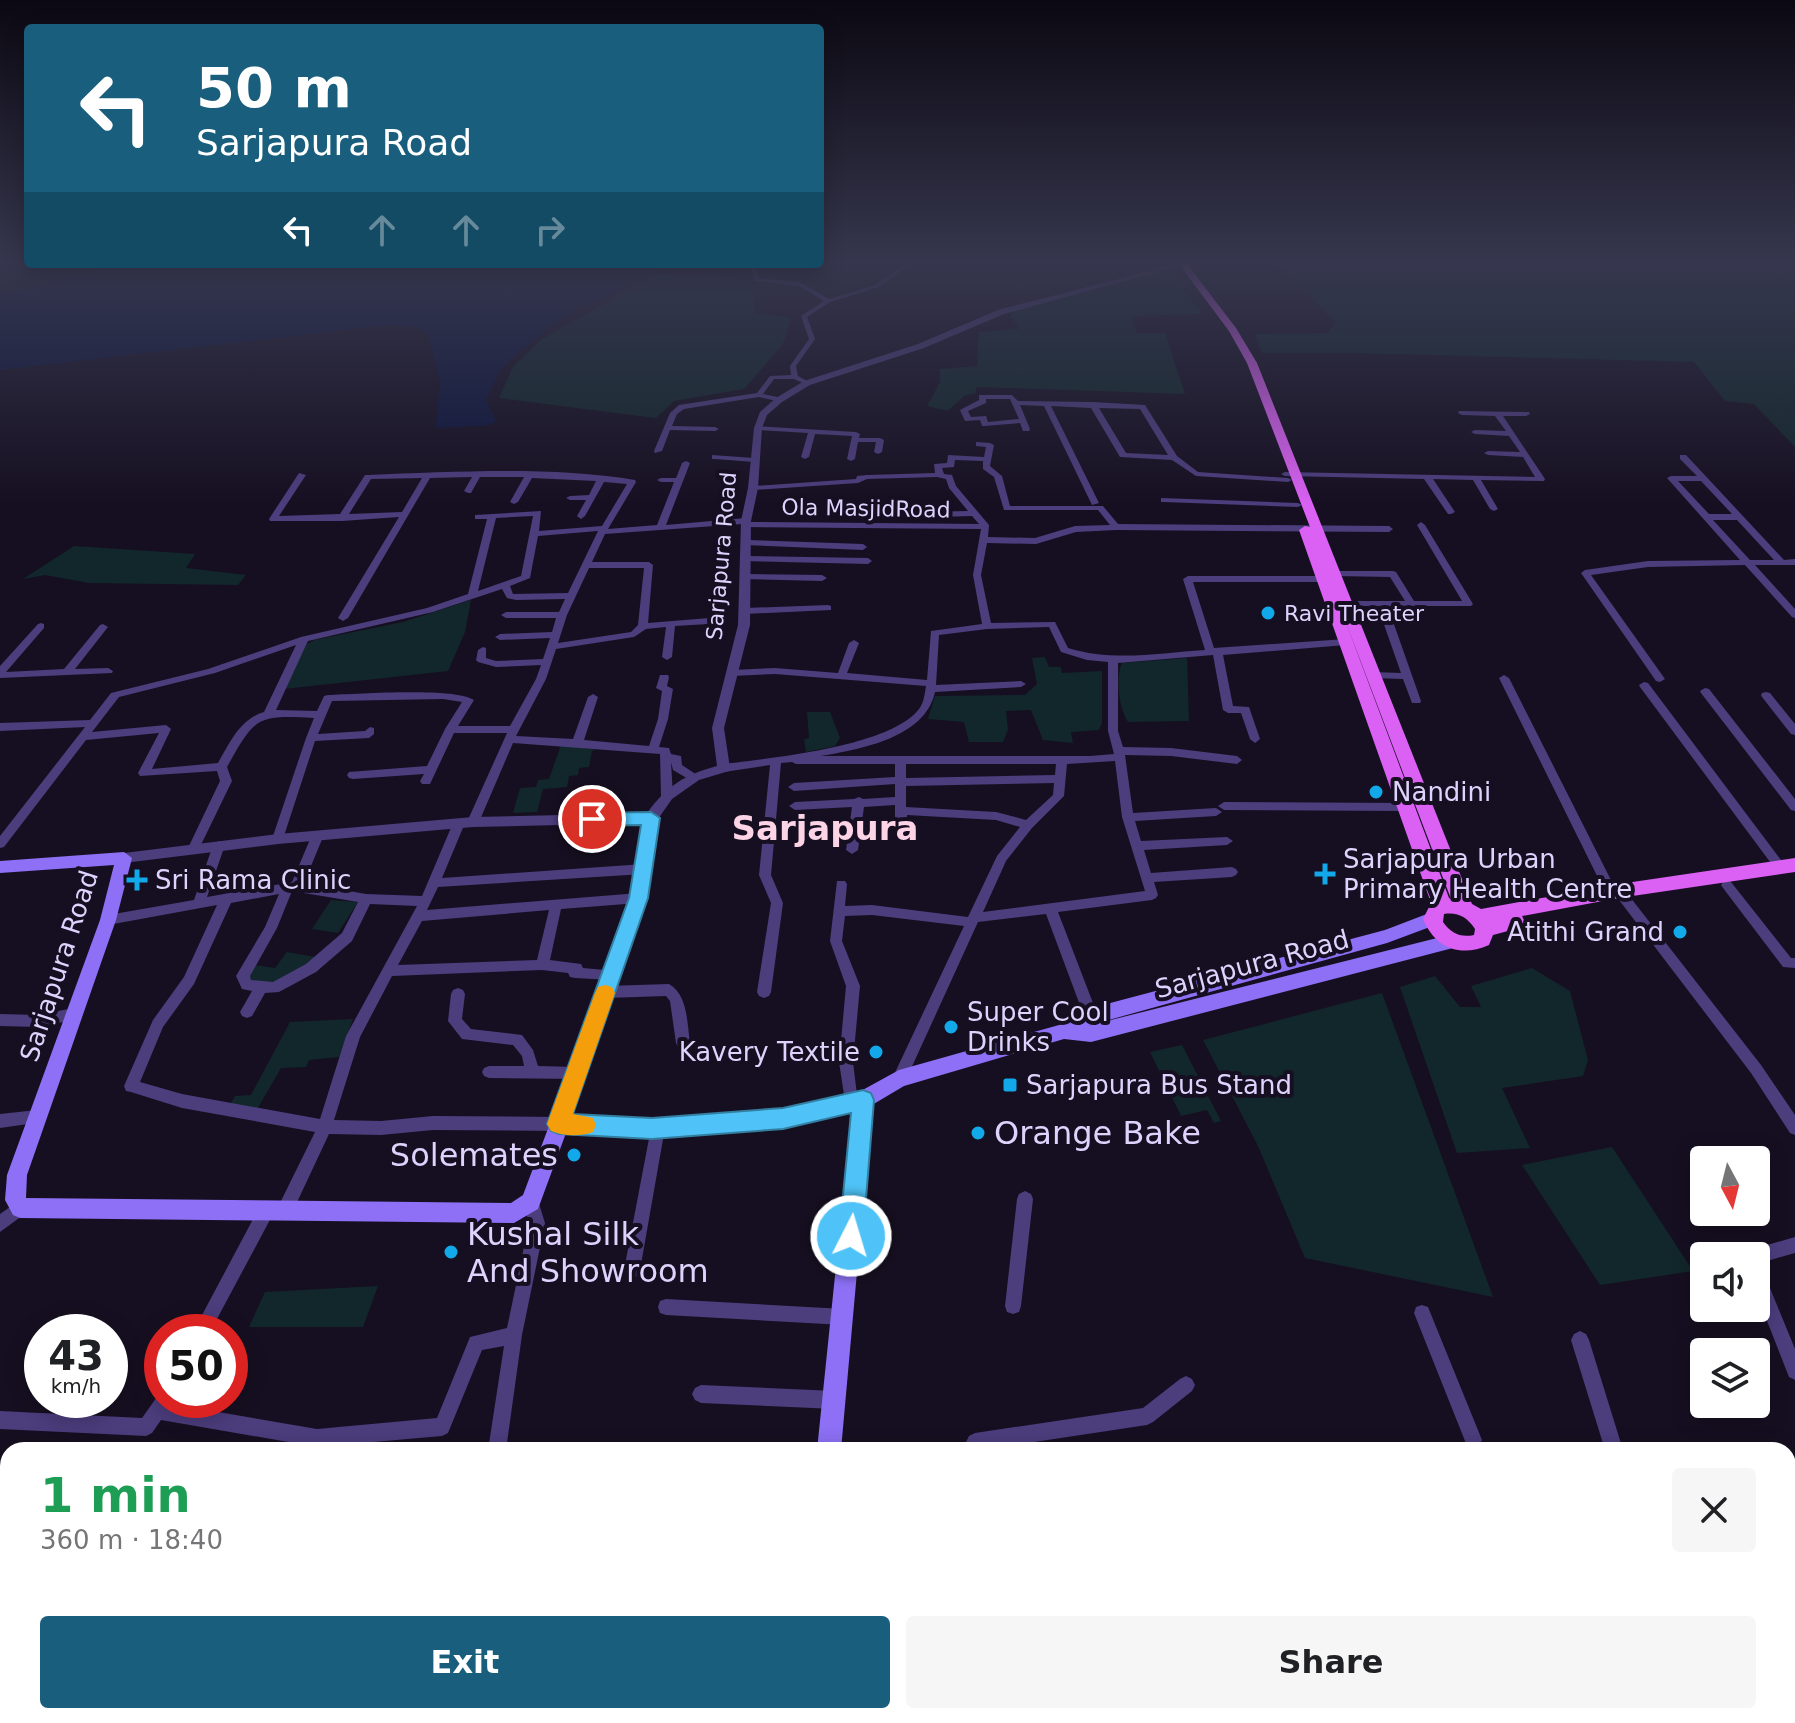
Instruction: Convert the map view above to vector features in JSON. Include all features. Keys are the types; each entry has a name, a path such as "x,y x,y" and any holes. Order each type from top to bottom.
{"main road":[{"path":"1232,344 1244,363 1347,625 1373,675 1485,935 1477,943 1453,941 1438,932 1437,913 1406,807 1346,642 1347,625 1346,604 1328,576"},
{"path":"1290,476 1298,505 1310,527"},
{"path":"0,867 124,858"},
{"name":"Sarjapura Road","path":"12,1204 17,1175 108,920 124,858"},
{"path":"1437,913 1476,918 1790,869"},
{"path":"1619,895 1727,885 1750,877"},
{"name":"Sarjapura Road","path":"559,1124 658,1128 783,1118 857,1102 899,1079 1064,1031 1091,1016 1387,936 1437,913"},
{"name":"Sarjapura Road","path":"1064,1031 1091,1034 1453,941"},
{"path":"1283,965 1297,982"},
{"path":"830,1442 844,1317 857,1102"},
{"path":"12,1204 514,1213 531,1202 559,1124"}],"street":[{"path":"795,377 793,366 808,344"},
{"name":"Sarjapura Road","path":"724,768 718,728 744,625 746,523 753,488 758,428 763,414 807,383 925,344"},
{"path":"759,395 772,377 795,377 807,383"},
{"path":"658,451 674,413 682,407 759,395 779,400"},
{"path":"982,397 1012,397 1016,403 1025,425 985,424 983,418 968,419 964,410 983,401 982,397"},
{"path":"1016,403 1142,407 1174,458 1196,474 1541,479 1498,414"},
{"path":"1046,403 1095,503"},
{"path":"1093,404 1123,455 1174,458"},
{"path":"1462,413 1526,414"},
{"path":"667,428 715,429"},
{"path":"758,428 856,434 851,459"},
{"path":"805,457 812,431"},
{"path":"1475,432 1512,434"},
{"path":"856,440 880,440 878,452"},
{"path":"979,444 990,445 986,467 998,476 1007,508 1100,508 1116,527"},
{"path":"1488,453 1525,455"},
{"path":"715,457 754,460"},
{"path":"940,475 937,466 951,465 951,457 987,459"},
{"path":"1683,457 1781,562"},
{"path":"660,528 686,463"},
{"path":"468,491 478,474"},
{"path":"212,1314 325,1127 353,1036 391,971 433,883 541,679 544,662 562,615 603,530 632,482 602,478 478,474 368,477 342,518"},
{"path":"302,475 273,519 406,514"},
{"path":"343,618 428,475"},
{"path":"514,502 529,475"},
{"path":"753,488 826,486 867,477 949,477 952,486 986,527 977,575 987,626"},
{"path":"1427,477 1451,512"},
{"path":"581,516 602,478"},
{"path":"1476,478 1494,509"},
{"path":"1703,479 1671,478 1795,615"},
{"path":"661,480 679,480"},
{"path":"570,498 591,497"},
{"path":"1164,500 1298,505"},
{"path":"0,844 110,700 121,692 211,671 304,639 472,597 525,578 538,513 478,517"},
{"path":"871,516 976,513"},
{"path":"472,597 492,516"},
{"path":"1705,517 1739,517"},
{"name":"Ola MasjidRoad","path":"535,534 746,523 986,527"},
{"path":"1346,604 1468,604 1421,525"},
{"path":"985,540 1036,541 1075,529 1116,527 1389,529"},
{"path":"747,543 863,547"},
{"path":"745,559 868,561"},
{"path":"1660,679 1585,573 1648,564 1795,562"},
{"path":"587,565 649,565 643,626"},
{"path":"1255,739 1245,709 1228,710 1214,651 1188,579 1393,574 1411,604"},
{"path":"745,577 822,578"},
{"path":"505,586 510,596 516,597 571,596"},
{"path":"745,611 828,608"},
{"path":"1385,613 1416,701"},
{"path":"506,615 562,615"},
{"path":"550,647 634,634 643,626 709,621"},
{"path":"667,657 671,624"},
{"path":"226,900 189,980 158,1024 131,1086 182,1101 325,1127 381,1128 433,1123 559,1124 639,898 651,818 667,796 694,777 724,768 876,740 909,724 924,710 930,686 934,633 987,626 1052,624 1064,650 1113,660 1346,642"},
{"path":"0,673 41,626"},
{"path":"67,672 103,627"},
{"path":"500,637 554,635"},
{"path":"269,713 304,639"},
{"path":"842,674 854,643"},
{"path":"483,650 481,660 490,664 544,662"},
{"path":"838,911 872,910 972,920 1152,895 1128,817 1113,731 1113,660"},
{"path":"0,673 108,671"},
{"path":"732,673 842,674 930,686 1021,684"},
{"path":"1373,675 1407,676"},
{"path":"653,750 668,689 661,688 664,677"},
{"path":"1504,678 1619,895 1756,1069 1795,1128"},
{"path":"1644,685 1790,869"},
{"path":"1705,691 1795,807"},
{"path":"1766,695 1795,731"},
{"path":"278,839 311,738 328,698 443,696 469,700 450,729 428,776 353,775"},
{"path":"578,741 593,697"},
{"path":"194,848 226,781 221,767 244,725 260,714 320,715"},
{"path":"0,727 92,723"},
{"path":"81,737 166,729 144,773 221,767"},
{"path":"450,729 578,741 612,748 665,751 667,796"},
{"path":"311,738 369,734 370,731"},
{"path":"793,756 799,762 1062,760 1171,752 1237,760"},
{"path":"665,757 677,759 677,767 694,777"},
{"path":"900,759 901,812"},
{"path":"764,992 777,903 765,875 776,760"},
{"path":"899,1079 1001,859 1028,825 1058,796 1062,760"},
{"path":"794,787 901,781 1061,779"},
{"path":"795,806 859,801 901,812 996,816 1028,825"},
{"path":"852,850 859,801"},
{"path":"1128,817 1220,809 1406,807"},
{"name":"Sarjapura Road","path":"124,858 219,845 466,822 651,818"},
{"path":"317,837 243,976 247,985 274,988 311,968 347,937 366,899"},
{"path":"1137,846 1227,841"},
{"path":"198,905 219,845"},
{"path":"433,883 644,869"},
{"path":"1147,878 1232,872"},
{"path":"841,884 836,941 853,986 846,1062 857,1102"},
{"path":"1727,885 1788,963 1795,963"},
{"path":"108,920 292,887 366,899 426,901"},
{"path":"419,916 639,898"},
{"path":"542,965 556,905"},
{"path":"1051,909 1091,1016"},
{"path":"391,971 542,965 576,968 575,973 611,975"},
{"path":"247,1012 261,987"},
{"path":"606,992 669,990 676,999 683,1043"},
{"path":"458,994 455,1021 467,1035 517,1039 528,1054 533,1073"},
{"path":"0,1020 37,1021 74,1014"},
{"path":"489,1072 577,1073"},
{"path":"0,1121 37,1117"},
{"path":"632,1270 658,1128"},
{"path":"1013,1306 1025,1199"},
{"path":"498,1442 514,1335 537,1223 531,1202"},
{"path":"0,1224 12,1204"},
{"path":"1770,1252 1795,1245"},
{"path":"666,1307 844,1317"},
{"path":"1770,1308 1795,1371"},
{"path":"1422,1313 1473,1440"},
{"path":"220,1418 317,1438 442,1427 476,1343 514,1335"},
{"path":"1580,1340 1612,1442"},
{"path":"975,1442 1147,1416 1186,1385"},
{"path":"701,1394 835,1400"},
{"path":"0,1420 146,1427 153,1418"}],"green space":[{"path":"536,344 783,344 744,389 674,401 656,418 499,398 513,367"},
{"path":"978,344 1169,344 1185,394 977,387 975,393 964,396 948,411 927,406 940,382 940,369 977,366"},
{"path":"1259,344 1795,344 1795,447 1754,404 1725,401 1694,362 1262,353"},
{"path":"74,546 195,554 186,568 246,575 238,585 89,583 45,575 23,579"},
{"path":"471,600 465,632 448,671 284,689 307,644 314,640 403,622"},
{"path":"1045,657 1049,667 1061,667 1062,673 1102,671 1102,723 1099,730 1071,732 1073,743 1043,740 1031,710 1006,711 1008,730 1003,742 969,742 964,722 928,719 935,696 1025,695 1037,684 1032,658"},
{"path":"1187,658 1189,721 1128,722 1119,693 1122,663"},
{"path":"807,712 830,712 840,738 835,746 806,752 804,739 809,738"},
{"path":"561,745 597,750 592,751 589,767 579,768 578,775 569,776 567,787 543,789 537,812 513,813 520,788 536,787 538,780 549,779"},
{"path":"331,900 358,902 338,933 312,929"},
{"path":"287,952 315,957 309,966 273,985 248,980 254,965 275,968"},
{"path":"1532,968 1570,991 1588,1060 1583,1076 1502,1088 1530,1148 1457,1153 1400,987 1435,976 1460,1007 1481,1007 1471,986"},
{"path":"1382,993 1493,1297 1305,1258 1258,1146 1203,1040"},
{"path":"353,1019 339,1057 309,1060 306,1067 281,1068 255,1113 229,1106 235,1096 251,1095 290,1022"},
{"path":"1182,1045 1221,1121 1214,1123 1207,1110 1181,1116 1150,1052"},
{"path":"1612,1147 1690,1266 1690,1271 1600,1285 1522,1165"},
{"path":"378,1286 363,1327 249,1327 265,1292"}],"water":[{"path":"0,344 221,344 0,370"},
{"path":"431,344 528,344 500,370 486,400 496,421 490,425 436,426 440,382"}],"slow traffic":[{"path":"585,1125 559,1124 605,993"}],"place":[{"name":"Ravi Theater","path":"1268,613"},
{"name":"Nandini","path":"1376,792"},
{"name":"Sarjapura Urban Primary Health Centre","path":"1325,874"},
{"name":"Sri Rama Clinic","path":"137,880"},
{"name":"Atithi Grand","path":"1680,932"},
{"name":"Super Cool Drinks","path":"951,1027"},
{"name":"Kavery Textile","path":"876,1052"},
{"name":"Sarjapura Bus Stand","path":"1010,1085"},
{"name":"Orange Bake","path":"978,1133"},
{"name":"Solemates","path":"574,1155"},
{"name":"Kushal Silk And Showroom","path":"451,1252"}],"district":[{"name":"Sarjapura","path":"825,828"}],"route":[{"path":"592,819 651,818 639,898 559,1124 652,1128 783,1118 863,1100 851,1236"}]}
